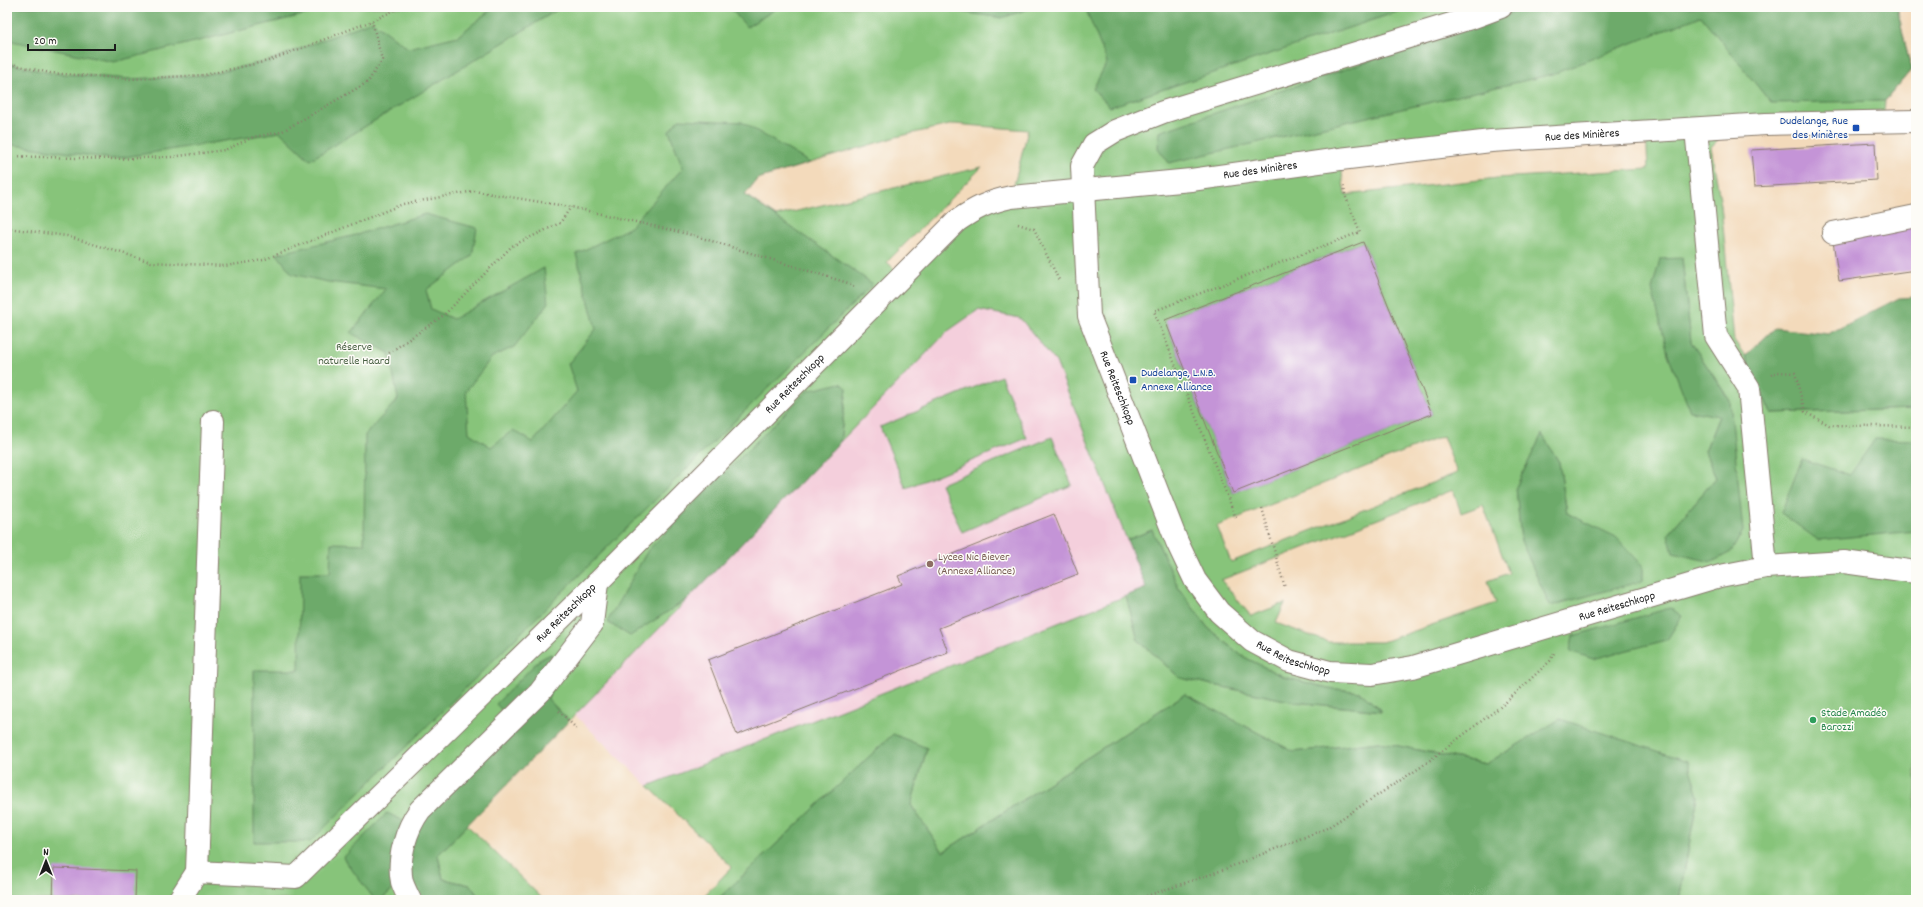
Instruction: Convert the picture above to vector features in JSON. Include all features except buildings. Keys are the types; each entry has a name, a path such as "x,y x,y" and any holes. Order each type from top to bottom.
{"street":[{"path":"1083,191 1082,166 1094,144 1116,131 1163,112 1474,17 1501,7"},
{"name":"Rue des Minières","path":"1083,191 1191,180 1340,159 1491,141 1766,124 1916,121"},
{"path":"1696,129 1716,336 1749,388 1766,566"},
{"name":"Rue Reiteschkopp","path":"198,872 296,877 597,583 957,221 973,209 991,201 1011,197 1083,191 1089,316 1177,542 1195,580 1219,612 1252,641 1289,661 1330,672 1372,674 1413,667 1720,576 1766,566 1844,562 1916,572"},
{"path":"1832,233 1916,216"},
{"path":"179,900 198,872 213,421"},
{"path":"410,900 402,882 402,861 410,824 420,810 540,692 592,624 597,583"}],"path":[{"path":"7,62 50,73 131,79 204,75 268,61 372,21 401,7"},
{"path":"7,156 113,159 171,157 224,150 253,136 280,132 368,82 382,60 372,21"},
{"path":"1236,518 1154,311 1360,232 1345,195 1340,159"},
{"path":"7,228 67,236 151,262 225,266 263,260 403,204 474,191 571,208 692,236 828,277"},
{"path":"389,353 444,315 512,246 560,223 571,208"},
{"path":"1015,223 1034,229 1061,284"},
{"path":"1749,388 1778,372 1795,372 1806,412 1829,425 1916,426"},
{"path":"1262,508 1285,588"},
{"path":"1135,900 1220,871 1327,828 1422,767 1504,704 1550,661 1559,645 1556,624"},
{"path":"569,721 577,729"}],"shaded area":[{"name":"Lycee Nic Biever (Annexe Alliance)","path":"978,310 1020,318 1056,362 1146,588 648,786 575,715 948,331"}],"green space":[{"name":"Réserve naturelle Haard","path":"7,7 1897,7 1911,70 1885,101 1883,122 1732,126 1711,147 1721,205 1734,340 1745,356 1771,413 1916,409 1916,900 1679,900 1698,796 1560,720 1486,764 1379,742 1294,752 1185,694 943,852 911,805 927,749 893,735 717,900 700,900 732,867 648,786 1126,596 1138,640 1180,678 1295,702 1381,711 1360,692 1328,688 1284,677 1242,656 1208,628 1179,589 1152,530 1127,540 1056,362 1020,318 978,310 948,331 840,442 847,388 630,635 689,598 569,721 548,699 558,669 550,654 511,720 402,882 410,900 7,900","holes":["954,124 1028,130 1011,197 957,221 902,276 887,262 982,167 776,216 745,195 757,179 896,137","1646,132 1648,169 1497,178 1345,195 1340,159","1363,242 1432,414 1233,493 1165,320","1682,258 1691,342 1730,401 1712,562 1668,534 1716,478 1705,451 1719,416 1652,289","1542,435 1559,462 1567,513 1521,541 1516,487","1443,436 1457,473 1231,562 1217,526","1453,490 1461,513 1483,505 1509,573 1488,581 1496,603 1382,642 1328,642 1276,623 1285,603 1251,616 1221,580"]},
{"path":"7,7 335,7 114,62 7,40"},
{"path":"494,7 562,7 310,160 280,132 113,159 7,144 7,63 50,73 131,79 204,75 268,61 372,21 408,48 458,36"},
{"path":"729,7 779,7 747,27"},
{"path":"927,7 1034,7 1002,18"},
{"path":"1085,7 1412,7 1110,107 1093,89 1107,62"},
{"path":"1529,7 1897,7 1911,70 1885,101 1771,103 1701,16 1553,74 1169,163 1158,148 1159,132"},
{"path":"679,119 742,122 810,163 757,179 745,195 873,284 310,842 254,842 254,670 299,670 300,573 330,573 331,543 364,544 365,435 398,399 389,353 351,333 386,289 328,282 292,274 277,254 356,235 425,214 477,228 472,256 426,290 431,309 453,319 544,268 548,304 514,347 492,357 466,391 469,433 491,447 513,430 533,442 577,391 568,364 596,329 576,254 629,228 683,168 669,131"},
{"path":"1682,258 1691,342 1730,401 1743,531 1731,552 1712,562 1673,553 1668,534 1716,478 1705,451 1719,416 1690,411 1668,354 1652,289 1660,259"},
{"path":"1916,297 1916,409 1771,413 1745,356 1775,328 1828,334 1899,298"},
{"path":"1001,376 1027,438 906,488 880,427"},
{"path":"841,383 847,388 840,442 689,598 630,636 607,622 648,550 807,391"},
{"path":"1542,434 1559,462 1567,513 1616,537 1643,566 1643,581 1550,606 1521,541 1516,487"},
{"path":"1052,437 1072,485 962,532 941,484"},
{"path":"1875,439 1916,440 1916,531 1818,540 1781,513 1802,459 1850,475"},
{"path":"1152,530 1179,589 1208,628 1242,656 1284,677 1328,688 1360,692 1382,711 1295,702 1180,678 1138,640 1126,596 1146,588 1127,540"},
{"path":"1670,608 1682,616 1667,640 1593,659 1570,651 1573,636"},
{"path":"551,654 558,669 548,699 569,721 438,855 443,879 470,885 481,900 410,900 402,882 380,900 375,900 343,858 387,813 410,824 511,720 496,704 539,660"},
{"path":"1185,694 1294,752 1379,742 1486,764 1560,719 1688,761 1698,796 1679,900 717,900 893,734 927,748 911,805 943,852"},
{"path":"467,825 544,900 481,900 470,885 443,879 438,855"}],"place":[{"name":"Dudelange, Rue des Minières","path":"1856,128"},
{"name":"Dudelange, L.N.B. Annexe Alliance","path":"1133,380"},
{"name":"Lycee Nic Biever (Annexe Alliance)","path":"930,564"},
{"name":"Stade Amadéo Barozzi","path":"1813,720"}]}
